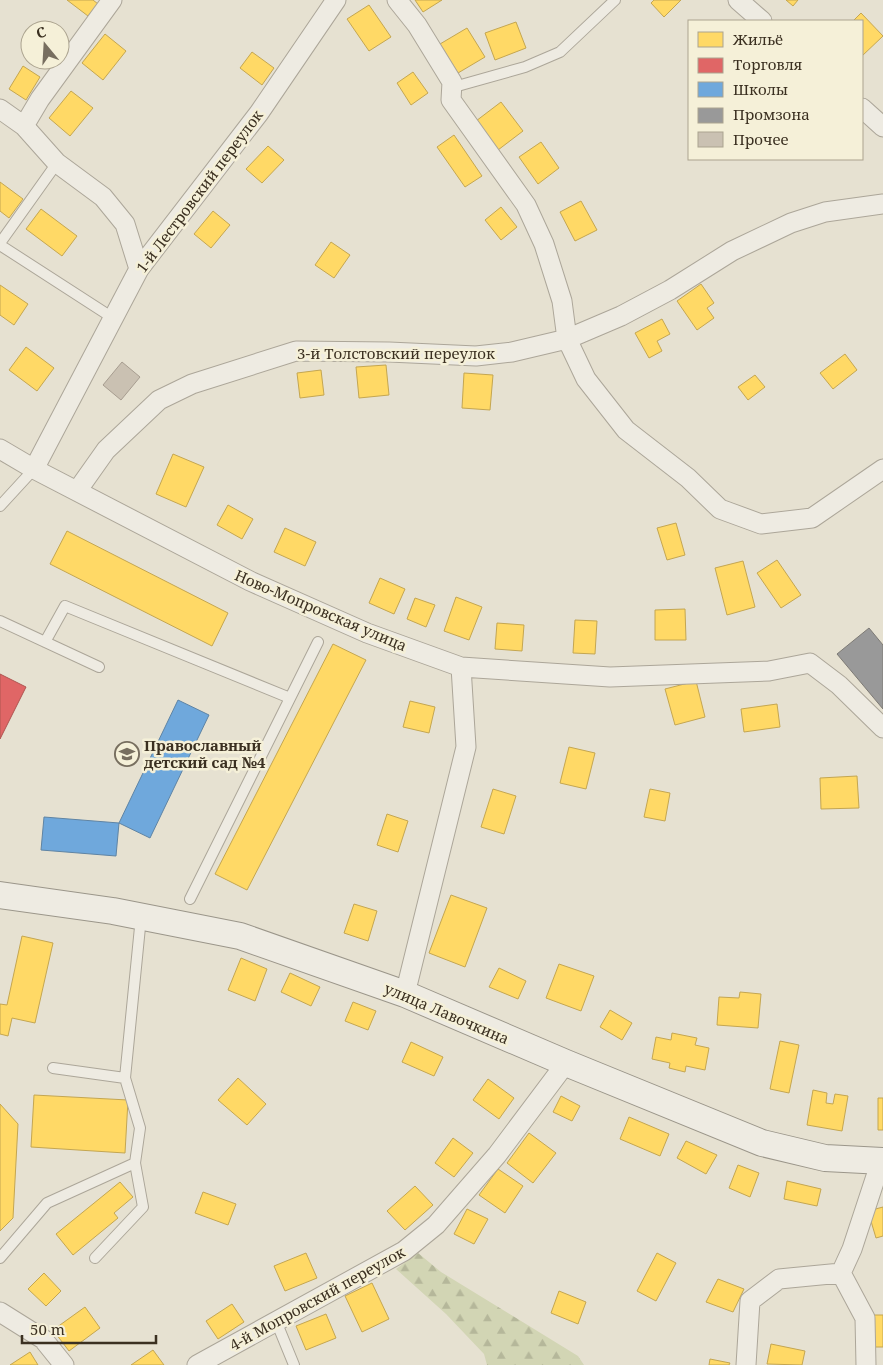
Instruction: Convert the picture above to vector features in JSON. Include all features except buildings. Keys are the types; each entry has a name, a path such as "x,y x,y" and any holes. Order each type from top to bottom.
{"main road":[{"name":"улица Лавочкина","path":"0,895 114,911 240,936 405,994 566,1063 762,1143 825,1158 882,1161"}],"street":[{"path":"24,126 40,99 112,0"},
{"name":"1-й Лестровский переулок","path":"34,469 139,269 259,113 336,0"},
{"path":"397,0 417,25 452,82 451,100 526,205 544,244 562,301 567,339 586,379 626,430 688,478 720,509 761,524 812,518 883,470"},
{"path":"738,0 761,20"},
{"path":"0,109 24,126 57,162 103,197 125,224 139,269"},
{"path":"863,109 883,127"},
{"name":"3-й Толстовский переулок","path":"77,491 106,450 159,400 192,384 296,351 390,352 476,356 512,352 567,339 621,316 670,290 732,251 791,223 825,212 883,204"},
{"name":"Ново-Мопровская улица","path":"0,448 34,469 250,581 367,633 461,667 610,677 769,671 810,663 839,685 883,728"},
{"path":"405,994 466,747 461,667"},
{"name":"4-й Мопровский переулок","path":"197,1365 404,1251 436,1225 497,1155 566,1063"},
{"path":"840,1272 852,1249 882,1161"},
{"path":"746,1365 750,1301 779,1279 840,1272"},
{"path":"840,1272 865,1318 866,1365"},
{"path":"0,1312 43,1339 64,1365"}],"lane":[{"path":"452,82 461,85 525,67 560,52 614,0"},
{"path":"57,162 0,244 113,318"},
{"path":"0,506 34,469"},
{"path":"45,642 65,606 290,698"},
{"path":"0,621 99,667"},
{"path":"190,899 318,642"},
{"path":"95,1258 143,1207 135,1163 140,1128 125,1078 141,916"},
{"path":"53,1068 125,1078"},
{"path":"0,1258 47,1203 135,1163"},
{"path":"276,1321 294,1365"}],"green space":[{"path":"418,1253 441,1272 578,1356 584,1365 487,1365 484,1354 446,1314 396,1269"}],"place":[{"name":"Православный детский сад №4","path":"127,754"}]}
